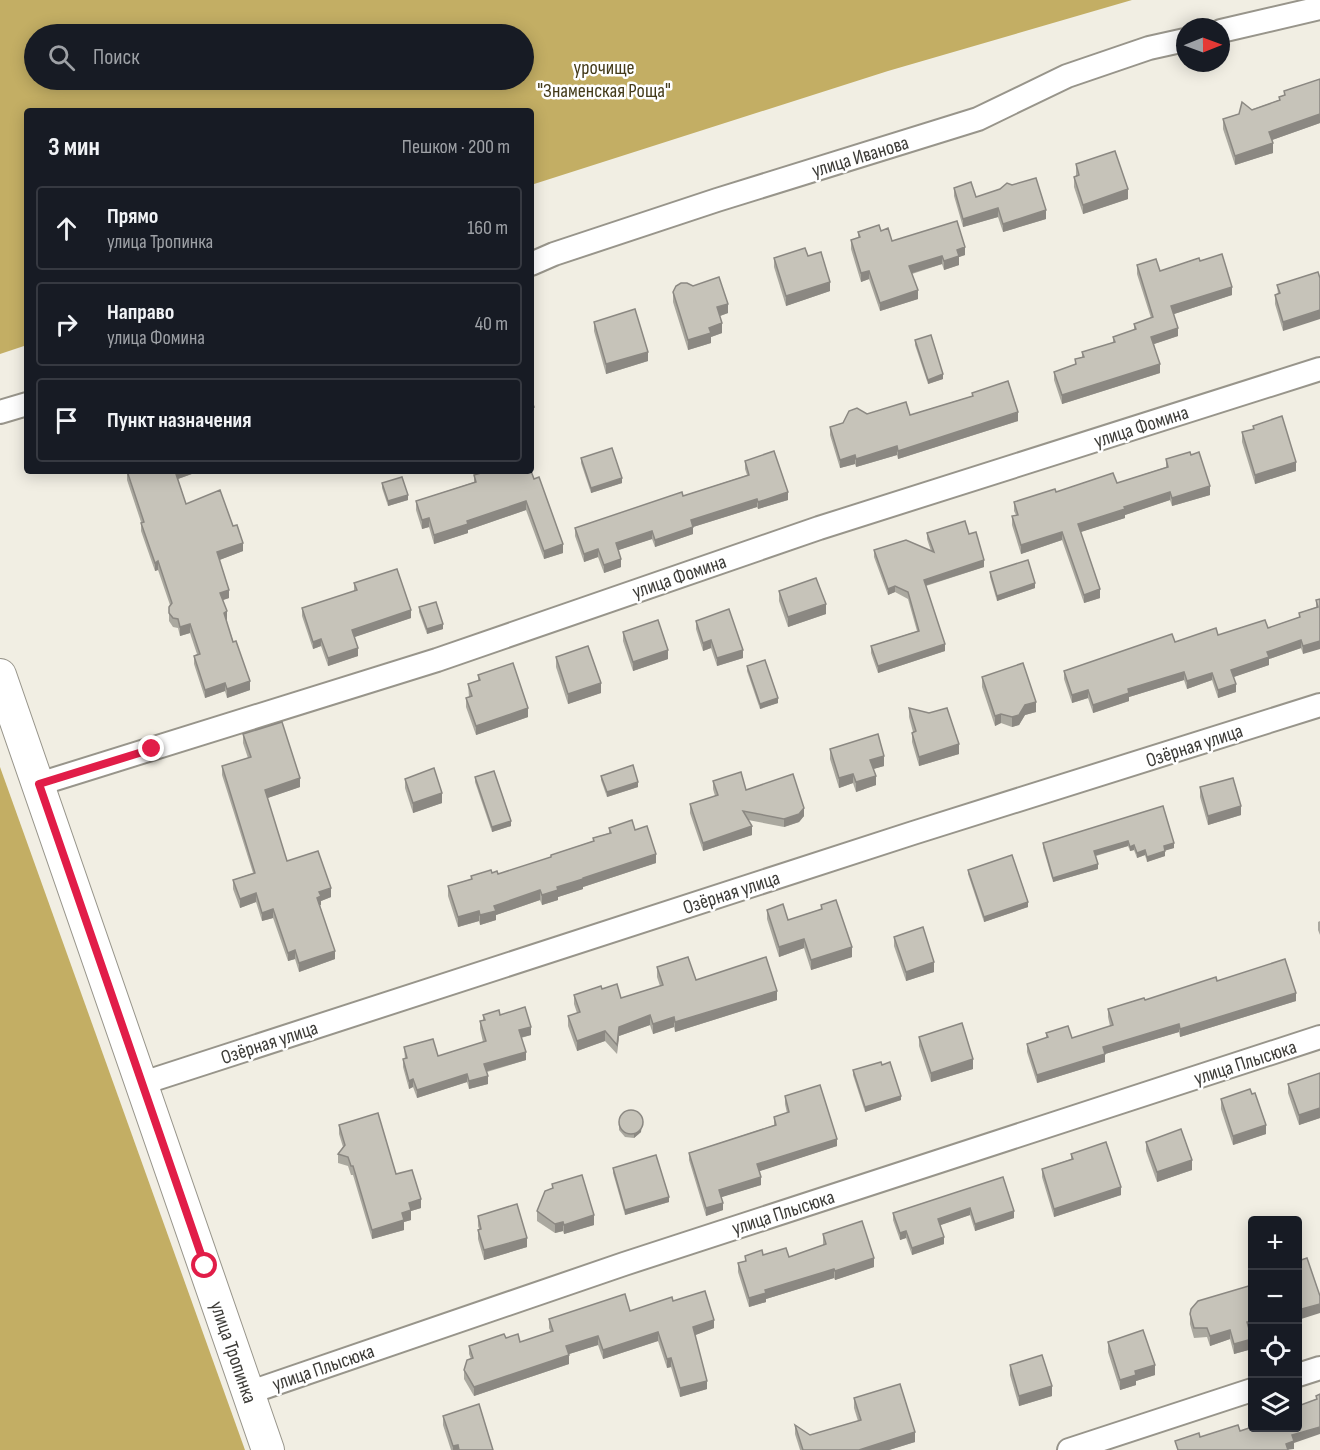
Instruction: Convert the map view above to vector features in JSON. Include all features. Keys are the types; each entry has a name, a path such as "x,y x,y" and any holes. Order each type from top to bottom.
{"main road":[{"name":"улица Тропинка","path":"0,675 143,1083 268,1450"}],"street":[{"path":"1230,29 1320,8"},
{"name":"улица Иванова","path":"534,263 717,200 978,119 1067,76 1149,48 1176,42"},
{"name":"улица Фомина","path":"39,784 437,660 819,528 1320,369"},
{"path":"0,412 24,405"},
{"name":"Озёрная улица","path":"143,1083 913,833 1320,705"},
{"name":"улица Плысюка","path":"249,1393 624,1264 1320,1037"},
{"path":"1302,1374 1320,1368"},
{"path":"1069,1450 1248,1391"}],"green space":[{"name":"урочище \"Знаменская Роща\"","path":"0,0 1132,0 888,71 534,184 534,108 24,108 24,346 0,354"},
{"path":"0,767 245,1450 0,1450"}],"building":[{"path":"1320,79 1320,114 1269,132 1273,143 1235,156 1223,119 1239,114 1242,102 1252,110 1280,100 1279,97 1285,95 1284,91"},
{"path":"1115,151 1128,189 1083,205 1074,177 1079,175 1076,164"},
{"path":"1036,178 1046,210 1003,224 998,208 963,219 954,188 971,182 976,197 1000,189 1007,183 1012,185"},
{"path":"957,221 965,247 957,250 959,256 944,261 942,256 909,266 918,290 880,303 869,271 861,273 851,240 860,237 858,232 879,225 881,231 888,228 892,241"},
{"path":"805,248 808,256 821,252 830,282 786,296 774,258"},
{"path":"1222,254 1232,287 1171,306 1178,328 1151,337 1160,364 1062,395 1054,372 1076,364 1075,359 1084,357 1082,352 1115,342 1113,337 1136,329 1134,324 1153,317 1137,265 1156,259 1160,271 1199,258 1200,261"},
{"path":"1318,272 1320,310 1283,322 1275,295 1280,293 1277,285"},
{"path":"719,277 728,304 717,307 722,323 709,328 711,333 688,340 673,292 681,283 693,286"},
{"path":"635,309 648,352 606,364 594,322"},
{"path":"931,335 943,374 928,380 915,340"},
{"path":"1008,381 1018,412 898,451 897,446 856,459 855,455 840,460 830,427 843,423 849,411 857,408 867,414 906,402 910,415 973,396 972,393"},
{"path":"1282,416 1296,462 1255,475 1242,432"},
{"path":"612,448 622,478 591,488 581,458"},
{"path":"774,451 788,492 758,502 757,499 691,520 693,527 655,540 652,531 616,543 621,559 604,565 598,549 584,554 575,528 682,492 683,496 749,475 745,461"},
{"path":"1190,452 1191,455 1199,452 1210,486 1172,498 1170,492 1078,524 1100,589 1084,595 1062,532 1021,545 1012,516 1018,515 1014,502 1055,489 1056,492 1113,473 1117,483 1168,467 1166,459"},
{"path":"128,474 176,474 186,504 220,490 233,526 237,525 243,543 217,552 229,590 220,593 227,611 224,613 233,642 236,641 250,681 227,689 225,683 205,690 194,656 200,654 190,624 180,627 178,619 173,618 169,613 172,603 158,561 155,563 141,523 144,522"},
{"path":"532,474 534,479 539,477 563,544 544,551 526,501 434,535 429,518 422,520 416,501 476,482 474,475"},
{"path":"402,477 408,495 388,501 382,483"},
{"path":"965,521 969,534 976,532 984,560 924,580 945,644 878,666 871,646 919,631 908,592 895,586 888,589 874,550 906,540 934,552 927,533"},
{"path":"1028,560 1035,583 997,596 990,572"},
{"path":"397,569 411,610 352,630 358,648 328,658 321,639 313,642 302,608 357,590 354,583"},
{"path":"816,578 826,604 788,617 779,591"},
{"path":"1320,599 1320,641 1303,646 1301,640 1267,652 1269,657 1231,670 1236,684 1218,690 1212,673 1187,681 1184,672 1128,689 1129,693 1093,705 1088,690 1072,695 1064,671 1172,634 1175,642 1216,628 1218,635 1265,620 1268,628 1300,617 1299,613 1318,607 1316,600"},
{"path":"436,602 443,624 427,629 419,607"},
{"path":"729,609 743,650 717,658 711,640 703,643 696,621"},
{"path":"658,620 668,650 633,662 623,632"},
{"path":"588,646 601,683 568,694 556,657"},
{"path":"765,660 778,698 760,704 747,666"},
{"path":"513,663 528,708 476,726 466,698 472,696 468,684 480,680 478,675"},
{"path":"1023,663 1036,702 1025,705 1019,715 995,716 982,677"},
{"path":"909,708 929,713 947,708 959,744 919,757 912,733 916,731"},
{"path":"282,722 300,778 265,790 287,861 318,851 331,888 319,892 321,896 317,898 335,951 299,963 295,950 288,953 273,909 262,913 256,893 240,899 233,880 255,873 222,766 251,757 243,734"},
{"path":"878,734 884,756 870,760 876,776 856,782 853,774 839,778 830,749"},
{"path":"633,765 638,782 607,792 601,776"},
{"path":"434,768 442,793 413,803 405,779"},
{"path":"494,771 511,821 492,827 475,777"},
{"path":"741,772 746,790 793,774 804,808 799,814 784,819 743,811 752,826 703,843 690,804 718,795 713,781"},
{"path":"1233,778 1241,806 1208,816 1200,787"},
{"path":"1163,806 1174,843 1164,846 1165,851 1147,857 1145,850 1137,853 1134,845 1130,847 1128,841 1094,851 1098,864 1053,878 1043,843"},
{"path":"632,820 635,830 647,826 656,854 557,887 558,890 542,895 540,890 494,906 496,911 480,915 479,911 458,917 448,886 472,879 471,876 491,870 492,873 497,871 498,874 551,857 551,855 594,841 593,838 611,833 609,828"},
{"path":"1012,855 1028,902 984,917 968,870"},
{"path":"836,900 852,947 811,960 804,939 779,947 767,910 783,904 788,920 822,909 821,905"},
{"path":"923,927 934,962 906,972 894,937"},
{"path":"688,957 696,980 766,957 777,991 675,1022 674,1017 653,1024 650,1015 619,1027 617,1045 605,1031 577,1041 568,1016 580,1012 574,995 601,986 602,989 617,984 621,998 663,985 657,967"},
{"path":"1285,959 1296,993 1180,1029 1179,1024 1103,1047 1105,1054 1037,1075 1027,1044 1048,1037 1046,1033 1068,1026 1072,1038 1113,1025 1108,1009 1144,998 1145,1000 1216,977 1217,981"},
{"path":"525,1007 531,1027 519,1030 526,1052 484,1064 488,1076 469,1081 467,1074 417,1090 413,1079 409,1081 403,1059 407,1058 404,1047 433,1039 438,1056 486,1041 480,1021 485,1020 483,1015 499,1010 500,1015"},
{"path":"962,1023 973,1059 931,1073 919,1037"},
{"path":"881,1062 882,1065 890,1062 901,1096 865,1107 853,1070"},
{"path":"1320,1073 1320,1108 1299,1115 1288,1084"},
{"path":"820,1085 837,1139 757,1164 761,1177 719,1190 723,1203 706,1208 689,1153 776,1125 774,1117 789,1112 785,1096"},
{"path":"1250,1089 1252,1094 1255,1093 1266,1125 1233,1136 1221,1099"},
{"path":"631,1110 639,1114 643,1122 639,1130 631,1134 623,1130 619,1122 623,1114"},
{"path":"378,1113 396,1174 412,1170 421,1199 409,1203 411,1210 402,1213 404,1220 372,1230 353,1166 348,1157 338,1154 345,1145 339,1125"},
{"path":"1181,1129 1192,1160 1157,1172 1146,1142"},
{"path":"1106,1142 1121,1187 1054,1209 1042,1169 1073,1159 1071,1154"},
{"path":"656,1155 669,1197 625,1210 613,1168"},
{"path":"582,1175 594,1215 564,1225 563,1222 555,1224 537,1211 545,1191 553,1188 552,1184"},
{"path":"1003,1177 1014,1211 975,1224 970,1208 938,1219 944,1237 912,1248 906,1231 900,1233 893,1213"},
{"path":"517,1204 527,1238 484,1250 478,1230 481,1229 478,1216"},
{"path":"862,1221 874,1258 765,1290 766,1293 749,1298 738,1263 746,1261 745,1256 762,1250 763,1255 786,1248 789,1257 826,1244 823,1234"},
{"path":"1307,1258 1320,1296 1320,1304 1302,1309 1302,1270 1302,1260"},
{"path":"1248,1286 1248,1340 1234,1344 1230,1330 1210,1336 1207,1328 1194,1328 1190,1314 1198,1301"},
{"path":"705,1291 714,1320 693,1327 707,1381 680,1388 671,1358 667,1359 658,1332 603,1350 598,1336 566,1346 569,1355 474,1387 464,1370 467,1360 473,1358 469,1346 504,1334 506,1338 518,1334 520,1342 553,1331 549,1319 625,1294 630,1311 672,1297 673,1301"},
{"path":"1143,1330 1155,1365 1135,1371 1136,1375 1120,1380 1108,1342"},
{"path":"1042,1355 1052,1386 1019,1396 1010,1365"},
{"path":"900,1384 915,1432 859,1450 803,1450 795,1425 810,1435 861,1420 854,1398"},
{"path":"1320,1394 1320,1427 1292,1435 1294,1441 1286,1444 1288,1450 1178,1450 1175,1441 1199,1433 1200,1437 1238,1425 1240,1431 1248,1428 1248,1432 1302,1432 1302,1405 1317,1399 1316,1396"},
{"path":"479,1404 493,1450 459,1450 458,1445 453,1446 443,1416"}],"route":[{"path":"152,749 39,784 205,1266"}]}
